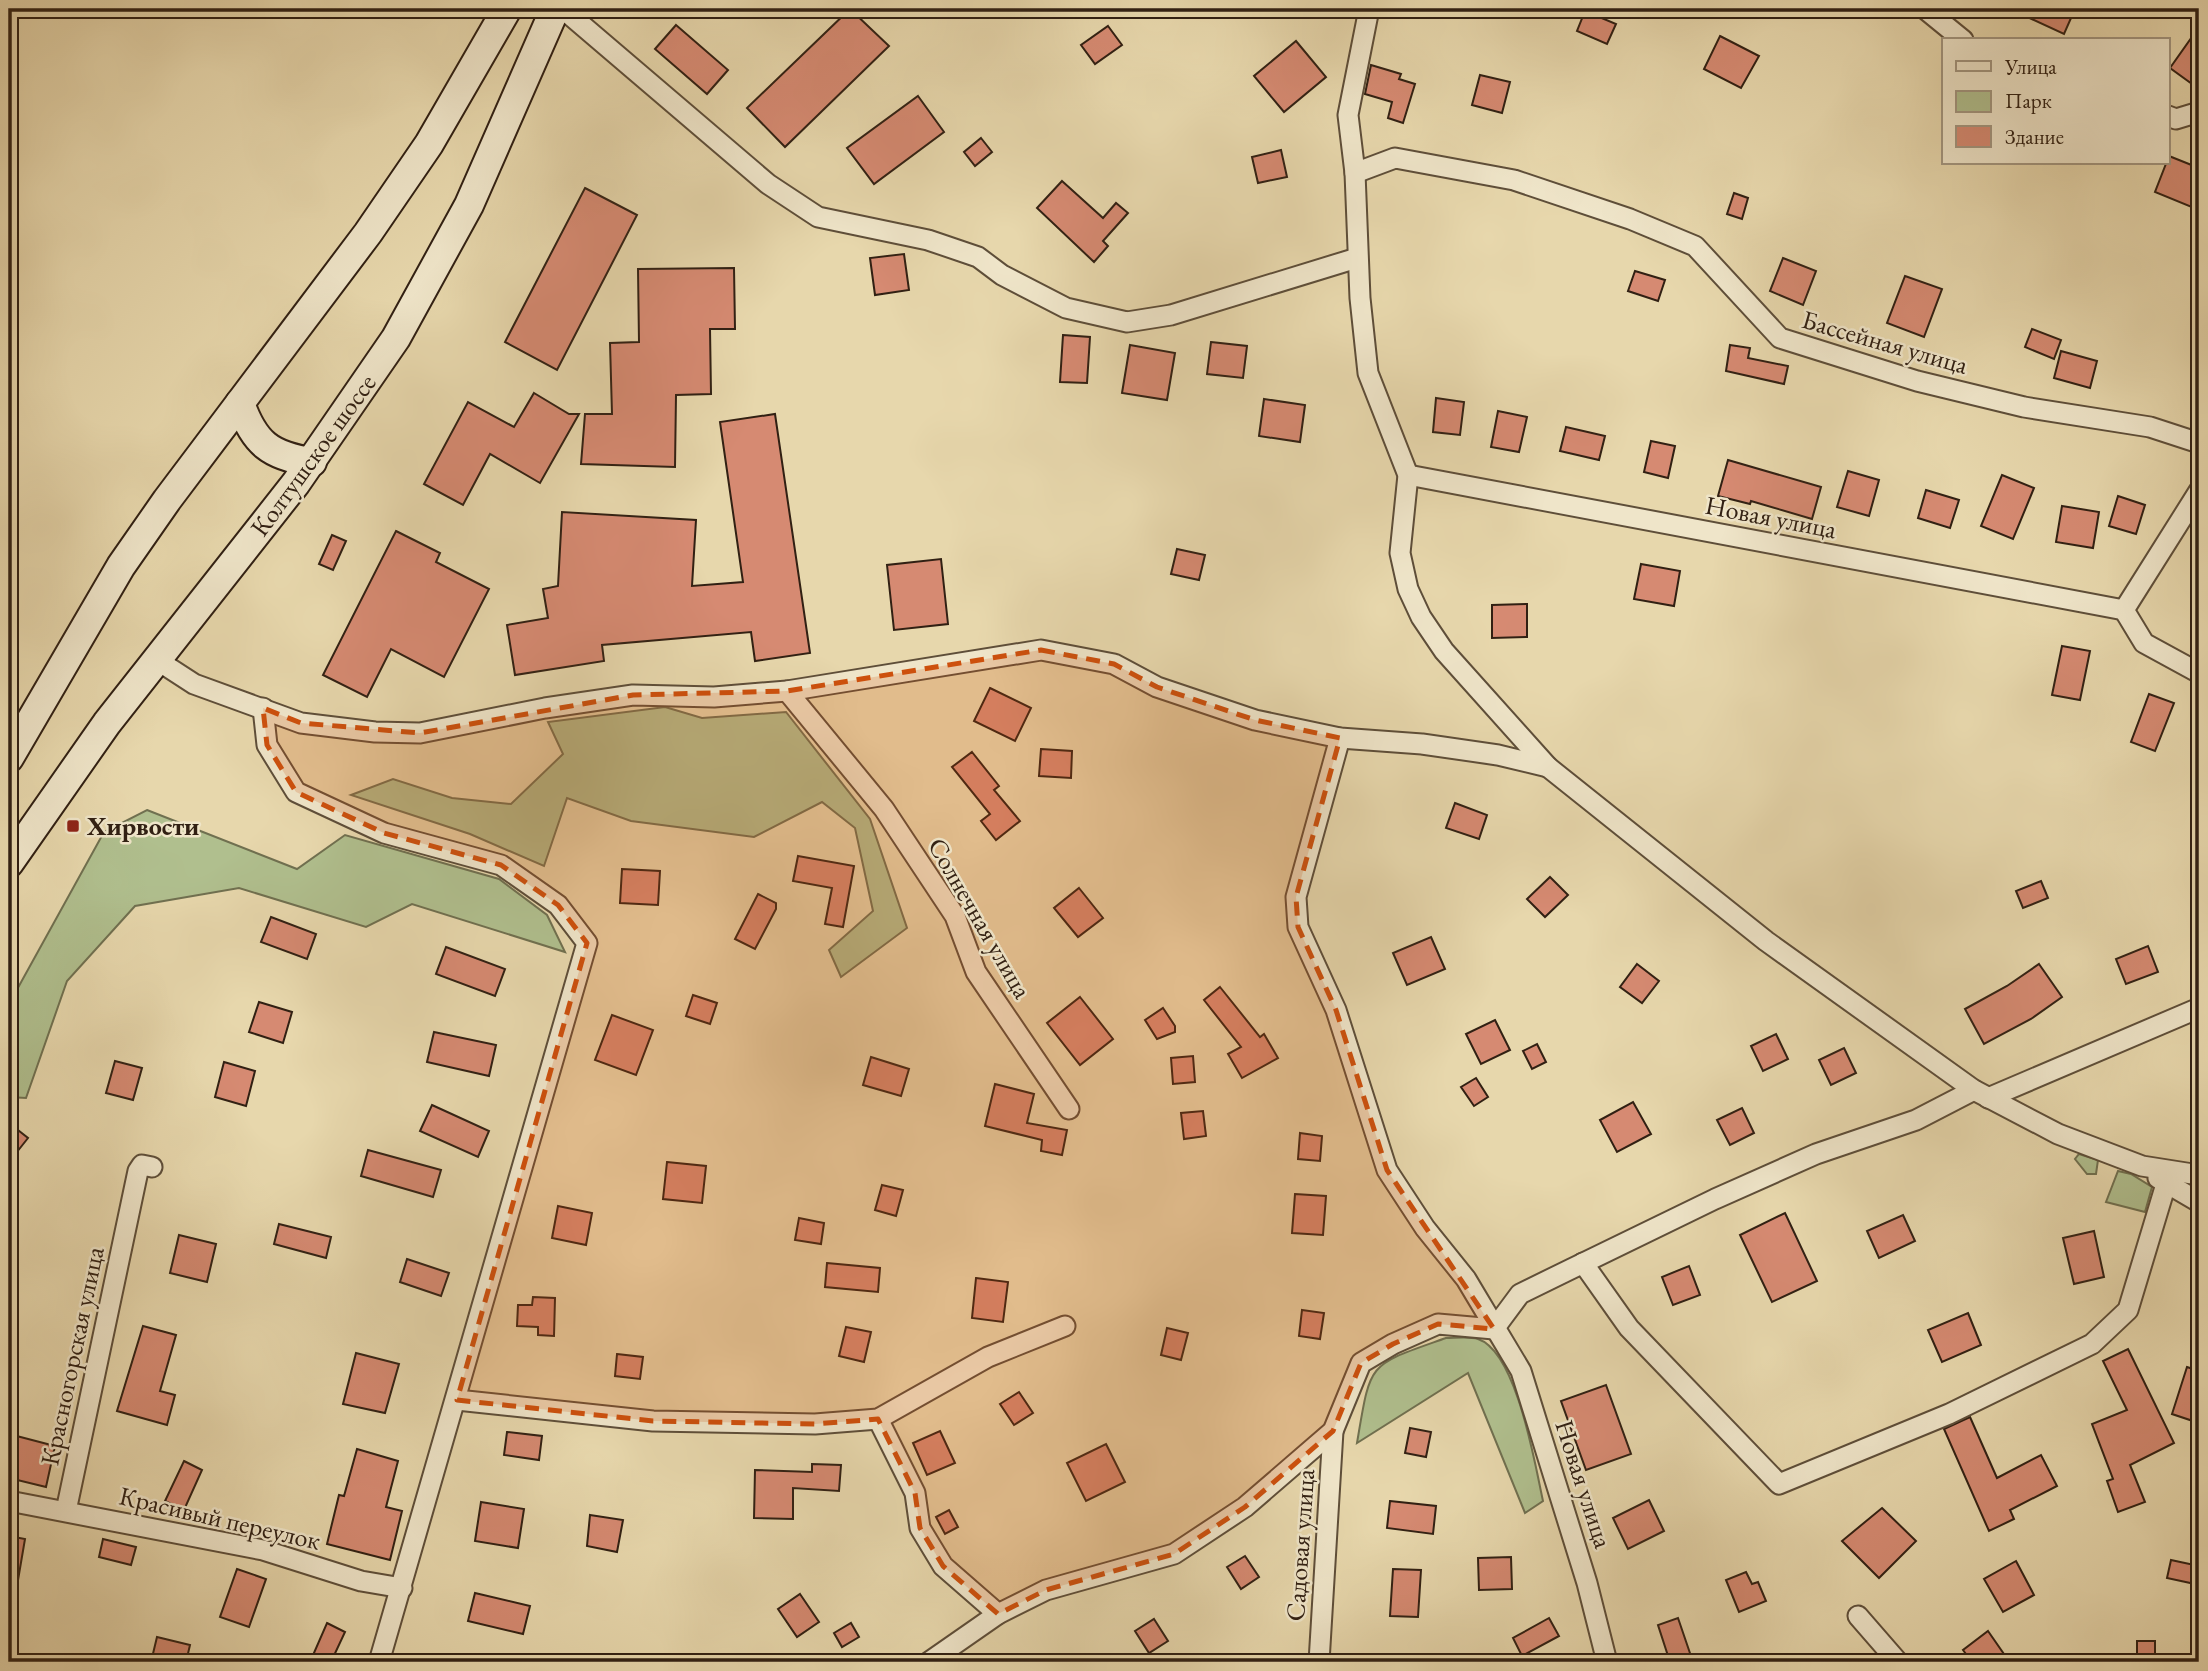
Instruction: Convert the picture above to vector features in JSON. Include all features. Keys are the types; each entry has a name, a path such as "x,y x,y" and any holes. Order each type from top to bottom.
{"main road":[{"path":"9,758 121,566 345,264 414,166 507,9"},
{"name":"Колтушское шоссе","path":"9,863 107,723 312,462 396,338 469,205 555,9"},
{"path":"240,404 248,427 265,447 287,459 312,462"}],"street":[{"path":"563,9 768,184 818,218 928,240 978,257 1002,275 1066,308 1127,322 1171,315 1357,258"},
{"path":"1369,9 1348,115 1355,173 1357,258 1368,373 1408,475 1401,553 1409,589 1420,617 1444,651 1548,767 1766,941 1981,1094 2058,1134 2142,1166 2199,1175"},
{"path":"1925,9 1961,38"},
{"path":"2170,117 2176,119 2199,112"},
{"name":"Бассейная улица","path":"1355,173 1395,158 1514,180 1630,219 1695,246 1780,338 1917,382 2024,407 2151,427 2199,443"},
{"name":"Новая улица","path":"1408,475 2124,610"},
{"path":"2199,491 2124,610 2144,643 2199,674"},
{"path":"157,660 194,684 301,723 375,732 420,733 545,708 633,695 714,697 787,691 1041,650 1114,664 1157,687 1255,720 1340,738 1486,753 1548,767"},
{"name":"Солнечная улица","path":"787,691 884,809 955,916 976,972 1069,1109"},
{"path":"263,708 267,745 296,792 384,833 501,864 558,905 587,943 457,1400 379,1662"},
{"name":"Новая улица","path":"1340,738 1296,897 1298,927 1336,1010 1387,1170 1425,1228 1466,1279 1521,1371 1587,1583 1607,1662"},
{"path":"929,1662 998,1614 1046,1590 1174,1554 1245,1507 1333,1430 1360,1363 1393,1344 1438,1324 1494,1329 1520,1294 1727,1193 1816,1154 1916,1120 2199,1008"},
{"name":"Красногорская улица","path":"66,1511 138,1171 142,1165 152,1167"},
{"path":"2142,1166 2166,1184 2199,1202"},
{"path":"1583,1263 1629,1328 1779,1484 1949,1414 2092,1344 2128,1310 2166,1184"},
{"path":"457,1400 653,1421 815,1424 878,1419 988,1357 1065,1326"},
{"path":"878,1419 915,1493 920,1528 943,1566 998,1614"},
{"name":"Садовая улица","path":"1319,1662 1333,1430"},
{"path":"9,1501 66,1511"},
{"name":"Красивый переулок","path":"66,1511 263,1550 361,1581 401,1588"},
{"path":"1858,1616 1898,1662"}],"highlighted area":[{"path":"1041,650 1114,664 1157,687 1255,720 1340,738 1296,897 1298,927 1336,1010 1387,1170 1494,1329 1438,1324 1393,1344 1361,1363 1333,1431 1245,1507 1174,1554 1046,1590 998,1614 943,1566 920,1528 915,1493 878,1419 815,1424 653,1421 457,1400 587,943 558,905 501,865 384,833 296,792 267,745 263,708 301,723 420,733 633,695 787,691"}],"green space":[{"path":"665,707 702,718 786,712 870,819 907,928 841,977 829,950 873,911 855,828 822,802 754,837 631,821 567,798 544,866 470,834 351,795 393,779 452,798 511,804 563,754 548,722"},
{"path":"147,810 297,869 345,835 499,879 547,915 565,952 412,904 366,927 239,888 135,906 67,981 26,1098 9,1097 9,1004 104,832"},
{"path":"2079,1154 2098,1160 2096,1174 2087,1174 2075,1159"},
{"path":"2118,1171 2131,1174 2152,1187 2145,1212 2106,1202"},
{"path":"1446,1338 1474,1338 1492,1348 1514,1386 1543,1501 1525,1513 1468,1373 1357,1443 1370,1381 1377,1370 1401,1355"}],"building":[{"path":"850,9 889,46 785,147 747,108"},
{"path":"2010,9 2075,9 2064,34"},
{"path":"1585,11 1616,24 1607,44 1577,31"},
{"path":"676,25 728,70 707,94 655,49"},
{"path":"1108,26 1122,45 1095,64 1081,45"},
{"path":"2199,27 2199,89 2170,68"},
{"path":"1720,36 1759,56 1741,88 1704,69"},
{"path":"1296,41 1326,77 1284,112 1254,76"},
{"path":"1371,65 1401,74 1399,79 1415,84 1403,123 1388,118 1392,102 1365,94"},
{"path":"1480,75 1510,82 1502,113 1472,105"},
{"path":"918,96 944,132 874,184 847,148"},
{"path":"981,138 992,152 975,166 964,152"},
{"path":"1281,150 1287,177 1258,183 1252,157"},
{"path":"2170,156 2199,168 2199,193 2194,208 2155,192 2166,164 2170,164"},
{"path":"1062,181 1103,218 1116,203 1128,213 1103,241 1108,246 1094,262 1037,208"},
{"path":"585,188 637,215 557,370 505,342"},
{"path":"1734,193 1748,198 1742,219 1727,214"},
{"path":"904,254 909,290 875,295 870,258"},
{"path":"1783,258 1816,271 1803,305 1770,291"},
{"path":"734,268 735,329 710,329 711,394 676,395 675,467 581,464 585,414 612,414 610,343 639,342 638,269"},
{"path":"1635,271 1665,280 1658,301 1628,291"},
{"path":"1905,276 1942,289 1924,337 1887,323"},
{"path":"2032,329 2061,340 2054,359 2025,347"},
{"path":"1063,335 1090,337 1087,383 1060,382"},
{"path":"1211,342 1247,346 1243,378 1207,374"},
{"path":"1130,345 1175,353 1167,400 1122,393"},
{"path":"1730,345 1750,348 1748,358 1788,366 1784,384 1726,371"},
{"path":"2061,351 2097,361 2090,388 2054,378"},
{"path":"534,393 569,414 579,414 540,483 490,454 463,505 424,484 468,402 514,427"},
{"path":"1436,398 1464,402 1460,435 1433,432"},
{"path":"1264,399 1305,405 1300,442 1259,436"},
{"path":"1498,411 1527,417 1519,452 1491,447"},
{"path":"775,414 810,653 755,661 751,632 602,645 604,661 515,675 507,625 548,618 543,589 558,586 562,512 696,520 692,586 743,582 720,422"},
{"path":"1566,427 1605,436 1599,460 1560,451"},
{"path":"1651,441 1675,446 1668,478 1644,472"},
{"path":"1728,460 1821,487 1812,519 1751,501 1750,504 1718,496"},
{"path":"1848,471 1879,480 1869,516 1837,507"},
{"path":"2002,475 2034,488 2013,539 1981,526"},
{"path":"1926,490 1959,500 1950,528 1918,518"},
{"path":"2118,496 2145,505 2136,534 2109,526"},
{"path":"2062,506 2099,512 2093,548 2056,542"},
{"path":"396,531 440,553 436,562 489,589 444,677 391,649 367,697 323,675"},
{"path":"332,535 346,541 333,570 319,564"},
{"path":"1177,549 1205,555 1199,580 1171,574"},
{"path":"941,559 948,624 894,630 887,565"},
{"path":"1641,564 1680,571 1674,606 1634,599"},
{"path":"1527,604 1527,637 1492,638 1492,605"},
{"path":"2062,646 2090,651 2080,700 2052,695"},
{"path":"990,688 1031,708 1015,741 974,721"},
{"path":"2149,694 2174,703 2155,751 2131,742"},
{"path":"1041,749 1072,751 1071,778 1039,776"},
{"path":"972,752 999,786 994,790 1020,821 996,840 981,821 990,814 952,767"},
{"path":"1455,803 1487,815 1479,839 1446,828"},
{"path":"798,856 854,866 843,927 825,924 832,888 793,881"},
{"path":"622,869 660,871 658,905 620,903"},
{"path":"1550,877 1568,895 1545,917 1527,899"},
{"path":"2041,881 2048,898 2023,908 2016,891"},
{"path":"1079,888 1103,918 1078,937 1054,908"},
{"path":"758,894 776,903 776,909 755,949 735,939"},
{"path":"271,917 316,934 307,959 261,942"},
{"path":"1431,937 1445,969 1407,985 1393,953"},
{"path":"2148,946 2158,972 2126,984 2116,959"},
{"path":"446,947 505,969 495,996 436,974"},
{"path":"1637,964 1659,981 1642,1003 1620,987"},
{"path":"2039,964 2062,997 2031,1019 1984,1044 1965,1009 2007,986"},
{"path":"1220,987 1260,1037 1264,1034 1278,1058 1242,1078 1228,1054 1241,1047 1204,1000"},
{"path":"693,995 717,1003 710,1024 686,1016"},
{"path":"1080,997 1113,1039 1080,1065 1047,1023"},
{"path":"259,1002 292,1012 283,1043 249,1032"},
{"path":"1163,1008 1175,1026 1175,1032 1157,1039 1145,1020"},
{"path":"612,1015 653,1030 636,1075 595,1060"},
{"path":"1495,1020 1510,1050 1481,1064 1466,1034"},
{"path":"434,1032 496,1045 489,1076 427,1062"},
{"path":"1776,1034 1788,1059 1763,1071 1751,1046"},
{"path":"1537,1044 1546,1062 1532,1069 1523,1051"},
{"path":"1844,1048 1856,1073 1831,1085 1819,1060"},
{"path":"1193,1056 1195,1082 1173,1084 1171,1058"},
{"path":"871,1057 909,1069 901,1096 863,1085"},
{"path":"115,1061 142,1068 133,1100 106,1093"},
{"path":"224,1062 255,1071 246,1106 215,1097"},
{"path":"1476,1078 1488,1097 1474,1106 1461,1087"},
{"path":"995,1084 1034,1094 1027,1123 1067,1130 1062,1155 1041,1151 1042,1140 985,1126"},
{"path":"1633,1102 1651,1134 1617,1152 1600,1120"},
{"path":"432,1105 489,1131 478,1157 420,1131"},
{"path":"1742,1108 1754,1133 1730,1145 1717,1120"},
{"path":"1203,1111 1206,1136 1184,1139 1181,1113"},
{"path":"9,1123 28,1138 9,1162"},
{"path":"1300,1133 1322,1136 1320,1161 1298,1159"},
{"path":"368,1150 441,1170 433,1197 361,1176"},
{"path":"667,1162 706,1166 702,1203 663,1199"},
{"path":"882,1185 903,1190 896,1216 875,1210"},
{"path":"1295,1194 1326,1196 1323,1235 1292,1233"},
{"path":"558,1206 592,1213 586,1245 552,1238"},
{"path":"1785,1213 1817,1281 1772,1302 1740,1235"},
{"path":"1903,1215 1915,1241 1879,1258 1867,1231"},
{"path":"799,1218 824,1223 821,1244 795,1240"},
{"path":"279,1224 331,1237 326,1258 274,1244"},
{"path":"2094,1231 2104,1277 2074,1284 2063,1238"},
{"path":"179,1235 216,1244 207,1282 170,1273"},
{"path":"407,1259 449,1273 441,1296 400,1282"},
{"path":"827,1263 880,1268 878,1292 825,1287"},
{"path":"1689,1266 1700,1295 1673,1305 1662,1277"},
{"path":"976,1278 1008,1282 1003,1322 972,1318"},
{"path":"533,1297 555,1298 554,1336 538,1335 538,1327 517,1326 518,1305 532,1305"},
{"path":"1302,1310 1324,1313 1320,1339 1299,1336"},
{"path":"1968,1313 1981,1345 1942,1362 1928,1330"},
{"path":"143,1326 176,1335 160,1391 175,1395 167,1425 117,1411"},
{"path":"846,1327 871,1332 864,1362 839,1356"},
{"path":"1167,1328 1188,1333 1181,1360 1161,1355"},
{"path":"2128,1349 2174,1443 2130,1465 2145,1502 2118,1512 2107,1481 2113,1479 2092,1424 2127,1410 2103,1361"},
{"path":"356,1353 399,1364 385,1413 343,1404"},
{"path":"617,1354 643,1357 640,1379 615,1376"},
{"path":"2187,1367 2199,1371 2199,1423 2172,1414"},
{"path":"1606,1385 1631,1454 1586,1470 1561,1401"},
{"path":"1019,1392 1033,1413 1014,1425 1000,1404"},
{"path":"1970,1417 1997,1478 2041,1455 2057,1486 2010,1510 2014,1519 1989,1531 1944,1429"},
{"path":"1410,1428 1431,1432 1426,1457 1405,1453"},
{"path":"940,1431 955,1463 927,1475 913,1443"},
{"path":"507,1432 542,1436 539,1460 504,1455"},
{"path":"9,1434 55,1446 46,1487 9,1478"},
{"path":"1106,1444 1125,1482 1086,1501 1067,1463"},
{"path":"357,1449 398,1461 386,1507 402,1511 390,1560 327,1544 339,1495 344,1496"},
{"path":"184,1461 202,1470 184,1510 165,1501"},
{"path":"812,1464 841,1465 839,1491 793,1488 793,1519 754,1518 755,1470 812,1472"},
{"path":"1649,1500 1664,1531 1628,1549 1613,1518"},
{"path":"1390,1501 1436,1506 1433,1534 1387,1528"},
{"path":"481,1502 524,1509 518,1548 475,1541"},
{"path":"1882,1508 1916,1541 1879,1578 1842,1541"},
{"path":"949,1510 958,1527 945,1534 936,1517"},
{"path":"590,1515 623,1520 617,1552 587,1546"},
{"path":"9,1536 25,1539 17,1586 9,1586"},
{"path":"103,1539 136,1547 131,1565 99,1557"},
{"path":"1245,1556 1259,1577 1241,1589 1227,1567"},
{"path":"1511,1557 1512,1589 1479,1590 1478,1558"},
{"path":"2171,1560 2199,1566 2195,1584 2167,1578"},
{"path":"2016,1561 2034,1595 2003,1612 1984,1579"},
{"path":"237,1569 266,1579 249,1627 220,1617"},
{"path":"1393,1569 1421,1570 1418,1617 1390,1616"},
{"path":"1746,1572 1752,1584 1758,1582 1766,1601 1739,1612 1726,1580"},
{"path":"475,1593 530,1606 523,1634 468,1621"},
{"path":"800,1594 819,1622 797,1637 778,1609"},
{"path":"1549,1618 1559,1636 1522,1656 1513,1638"},
{"path":"1678,1618 1693,1662 1670,1662 1658,1625"},
{"path":"1154,1619 1168,1641 1149,1653 1135,1631"},
{"path":"327,1623 345,1632 331,1662 310,1662"},
{"path":"851,1623 859,1637 842,1647 834,1633"},
{"path":"1988,1631 2006,1657 1998,1662 1972,1662 1963,1650"},
{"path":"157,1637 190,1645 186,1662 151,1662"},
{"path":"2137,1641 2155,1641 2155,1662 2137,1662"}],"place":[{"name":"Хирвости","path":"73,826"}]}
